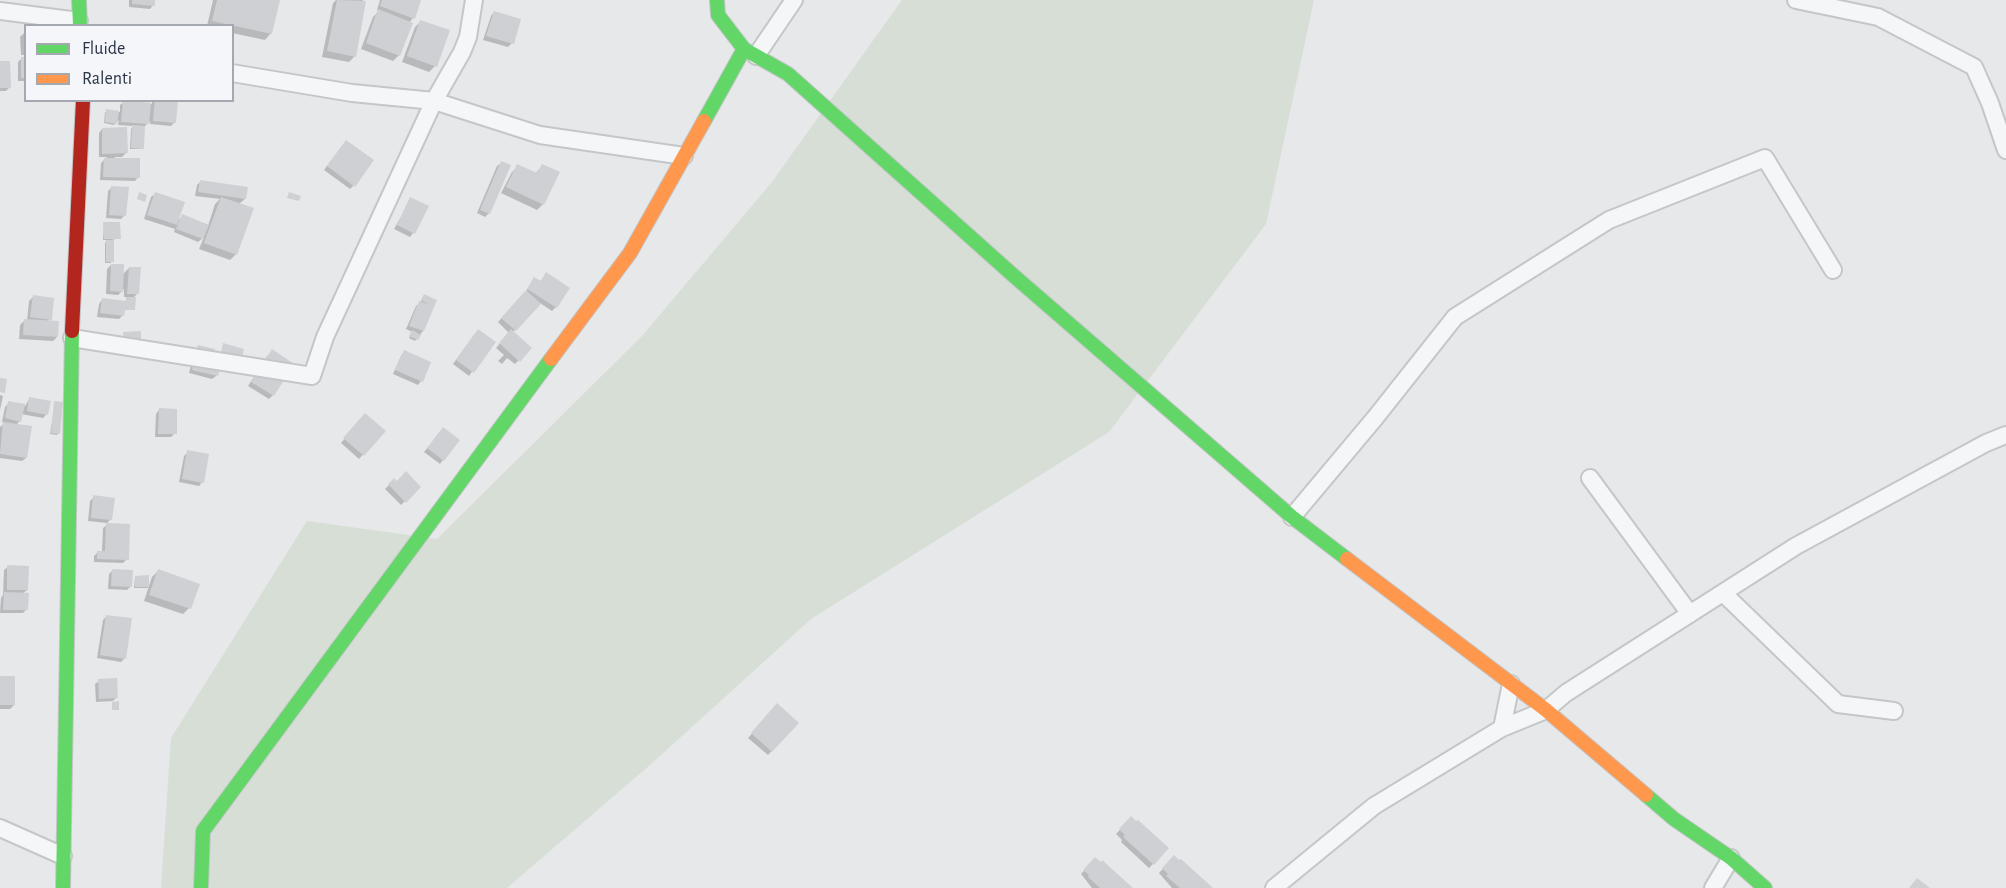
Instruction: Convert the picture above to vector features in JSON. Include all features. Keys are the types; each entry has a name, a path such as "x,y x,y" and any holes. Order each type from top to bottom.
{"street":[{"path":"0,11 79,23 79,0"},
{"path":"72,338 312,376 325,337 434,101 462,52 468,37 474,0"},
{"path":"717,0 718,15 750,53 788,74 1014,276 1292,517 1546,710 1674,819 1731,858 1765,888"},
{"path":"201,888 203,831 630,253 684,156 750,53 794,0"},
{"path":"1796,0 1878,17 1974,67 1990,103 2006,150"},
{"path":"234,73 352,93 434,101 540,135 684,156"},
{"path":"63,888 72,338 83,102"},
{"path":"1292,517 1455,317 1609,220 1766,158 1833,270"},
{"path":"1274,888 1374,806 1502,728 1546,710 1566,693 1796,546 1986,443 2006,435"},
{"path":"1590,478 1690,614"},
{"path":"1723,593 1838,704 1894,711"},
{"path":"1502,728 1511,684"},
{"path":"0,828 63,856"},
{"path":"1713,888 1731,858"}],"shaded area":[{"path":"902,0 1314,0 1266,224 1109,432 811,619 651,764 507,888 161,888 171,738 307,521 437,539 642,336 772,182"}],"building":[{"path":"132,0 155,0 155,6 132,4"},
{"path":"217,0 280,0 272,34 212,21"},
{"path":"337,0 366,1 356,57 327,51"},
{"path":"382,0 421,0 415,19 380,6"},
{"path":"378,9 413,23 400,56 366,43"},
{"path":"494,11 521,19 514,44 486,36"},
{"path":"420,20 450,30 437,67 407,56"},
{"path":"21,57 24,57 24,78 21,78"},
{"path":"0,61 10,61 11,88 0,88"},
{"path":"123,102 151,103 149,124 121,122"},
{"path":"155,102 178,102 176,123 153,121"},
{"path":"106,109 119,111 117,124 105,122"},
{"path":"132,125 145,126 144,149 131,148"},
{"path":"127,127 128,153 102,154 102,128"},
{"path":"346,140 374,160 355,187 327,166"},
{"path":"104,158 140,158 140,178 103,177"},
{"path":"501,161 511,165 490,214 480,210"},
{"path":"517,164 537,173 542,164 560,172 544,205 506,187"},
{"path":"200,180 248,187 246,199 198,192"},
{"path":"111,186 129,187 126,216 109,215"},
{"path":"139,192 147,195 145,202 137,199"},
{"path":"155,192 185,202 177,225 147,215"},
{"path":"289,192 301,196 299,201 287,198"},
{"path":"221,197 254,208 237,255 204,243"},
{"path":"410,197 429,206 415,234 397,225"},
{"path":"182,214 209,225 203,239 176,229"},
{"path":"103,222 120,222 121,239 104,239"},
{"path":"106,240 114,240 114,262 106,262"},
{"path":"111,264 124,264 123,292 110,291"},
{"path":"129,267 141,267 139,294 127,294"},
{"path":"546,272 570,288 557,308 527,289 534,277 541,281"},
{"path":"526,290 541,304 516,331 501,318"},
{"path":"424,294 437,300 424,331 409,326 419,301 430,305 421,300"},
{"path":"33,295 54,298 52,320 30,317"},
{"path":"126,297 136,297 135,310 125,310 124,316 100,313 102,298 126,301"},
{"path":"24,319 59,321 58,337 23,335"},
{"path":"478,329 496,342 474,373 456,360"},
{"path":"511,329 532,348 520,362 499,343"},
{"path":"412,330 421,335 418,340 409,336"},
{"path":"141,331 141,350 124,350 123,332"},
{"path":"223,343 244,349 242,359 221,353"},
{"path":"198,345 215,349 213,353 223,355 218,376 192,370"},
{"path":"272,349 294,364 274,396 251,382"},
{"path":"404,350 431,362 423,382 395,370"},
{"path":"0,378 7,379 5,393 0,392"},
{"path":"29,397 51,401 48,415 27,411"},
{"path":"8,401 25,404 21,422 5,418"},
{"path":"54,401 63,402 60,434 51,433"},
{"path":"159,408 177,409 177,434 158,434"},
{"path":"365,413 386,431 364,456 343,438"},
{"path":"3,422 32,426 27,458 0,454"},
{"path":"443,427 460,440 444,461 427,448"},
{"path":"187,450 209,454 204,483 182,479"},
{"path":"406,471 421,487 406,503 388,484 394,478 397,481"},
{"path":"93,495 115,498 112,520 91,518"},
{"path":"106,523 130,524 129,560 97,559 97,551 105,551"},
{"path":"7,565 29,566 28,590 7,590"},
{"path":"112,569 133,570 132,587 111,586"},
{"path":"158,569 200,584 191,609 149,595"},
{"path":"149,575 149,587 135,587 135,576"},
{"path":"4,592 29,593 28,610 3,610"},
{"path":"106,615 132,618 126,659 100,655"},
{"path":"0,676 15,676 15,705 0,705"},
{"path":"117,678 118,698 99,699 98,679"},
{"path":"119,701 119,710 112,710 112,702"},
{"path":"777,703 799,723 772,752 751,733"},
{"path":"1131,816 1169,848 1154,865 1123,837 1125,835 1119,829"},
{"path":"1174,855 1213,888 1180,888 1166,876 1168,874 1162,868"},
{"path":"1095,857 1101,862 1102,860 1133,888 1100,888 1083,870"},
{"path":"1917,878 1930,888 1909,888"}],"traffic: fast":[{"path":"79,0 80,24"},
{"path":"704,121 744,49 718,15 717,0"},
{"path":"744,49 788,74 1014,276 1292,517 1347,559"},
{"path":"63,888 72,331"},
{"path":"201,888 203,831 551,359"},
{"path":"1646,795 1674,819 1731,858 1765,888"}],"traffic: slow":[{"path":"551,359 630,253 704,121"},
{"path":"1347,559 1546,710 1646,795"}],"traffic: jam":[{"path":"72,331 83,102"}]}
